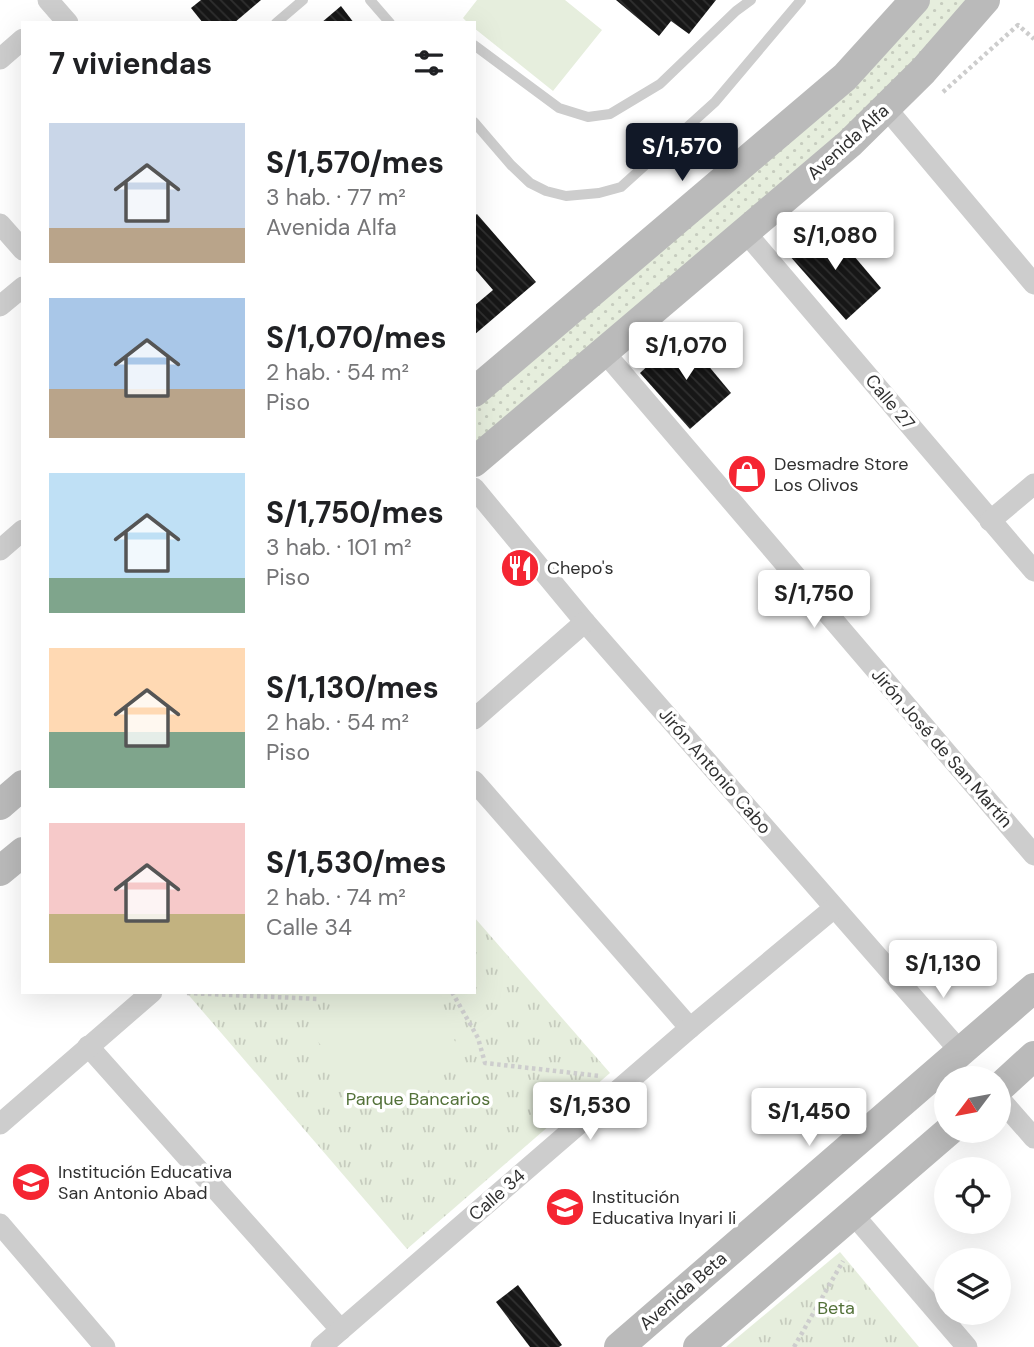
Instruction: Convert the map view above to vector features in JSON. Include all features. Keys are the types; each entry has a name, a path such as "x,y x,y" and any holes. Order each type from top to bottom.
{"street":[{"path":"476,390 845,78 915,0"},
{"name":"Avenida Alfa","path":"476,460 850,143 886,108 985,0"},
{"path":"0,59 21,41"},
{"path":"886,108 1034,284"},
{"path":"0,223 21,248"},
{"name":"Calle 27","path":"746,233 1034,571"},
{"path":"0,306 21,289"},
{"name":"Jirón José de San Martín","path":"605,353 1034,855"},
{"path":"990,521 1034,484"},
{"name":"Jirón Antonio Cabo","path":"476,490 585,622 960,1051"},
{"path":"0,550 21,532"},
{"path":"476,717 585,622"},
{"path":"476,783 690,1028"},
{"path":"0,805 21,787"},
{"path":"0,871 21,854"},
{"name":"Calle 34","path":"321,1347 690,1028 834,908"},
{"name":"Avenida Beta","path":"631,1343 1034,988"},
{"path":"0,1124 150,994"},
{"path":"88,1046 341,1330"},
{"path":"1012,1076 1034,1056"},
{"path":"1012,1113 1034,1138"},
{"path":"698,1347 935,1143"},
{"path":"852,1213 967,1347"},
{"path":"0,1224 106,1347"}],"lane":[{"path":"370,0 388,21"},
{"path":"476,46 559,108 588,117 610,114 660,84 736,10 751,0"},
{"path":"476,124 520,174 545,191 566,195 599,193 621,187 715,102 801,0"},
{"path":"278,21 295,2"}],"path":[{"path":"940,94 1018,25 1034,38"},
{"path":"209,994 319,999"},
{"path":"453,994 478,1038 485,1063 602,1076"},
{"path":"794,1347 844,1261"}],"green space":[{"path":"477,0 565,0 602,30 553,91 476,30 476,21 466,21 463,18"},
{"path":"928,0 967,0 881,102 476,444 476,408 805,125"},
{"name":"Parque Bancarios","path":"476,919 610,1073 407,1249 188,994 476,994"},
{"path":"346,994 412,994 421,1005 344,1072 306,1028"},
{"path":"429,1011 467,1055 390,1122 352,1078"},
{"name":"Beta","path":"840,1252 919,1347 726,1347"}],"building":[{"path":"201,0 261,0 236,21 201,21 191,8"},
{"path":"616,0 716,0 689,34 671,21 659,36"},
{"path":"341,6 352,21 323,21"},
{"path":"476,215 536,282 476,333 476,304 493,290 476,270"},
{"path":"827,224 881,288 846,320 789,255"},
{"path":"682,334 731,393 690,429 640,373"},
{"path":"518,1285 562,1345 530,1347 496,1302"}],"place":[{"name":"Desmadre Store Los Olivos","path":"747,474"},
{"name":"Chepo's","path":"520,568"},
{"name":"Institución Educativa San Antonio Abad","path":"31,1182"},
{"name":"Institución Educativa Inyari Ii","path":"565,1207"}]}
